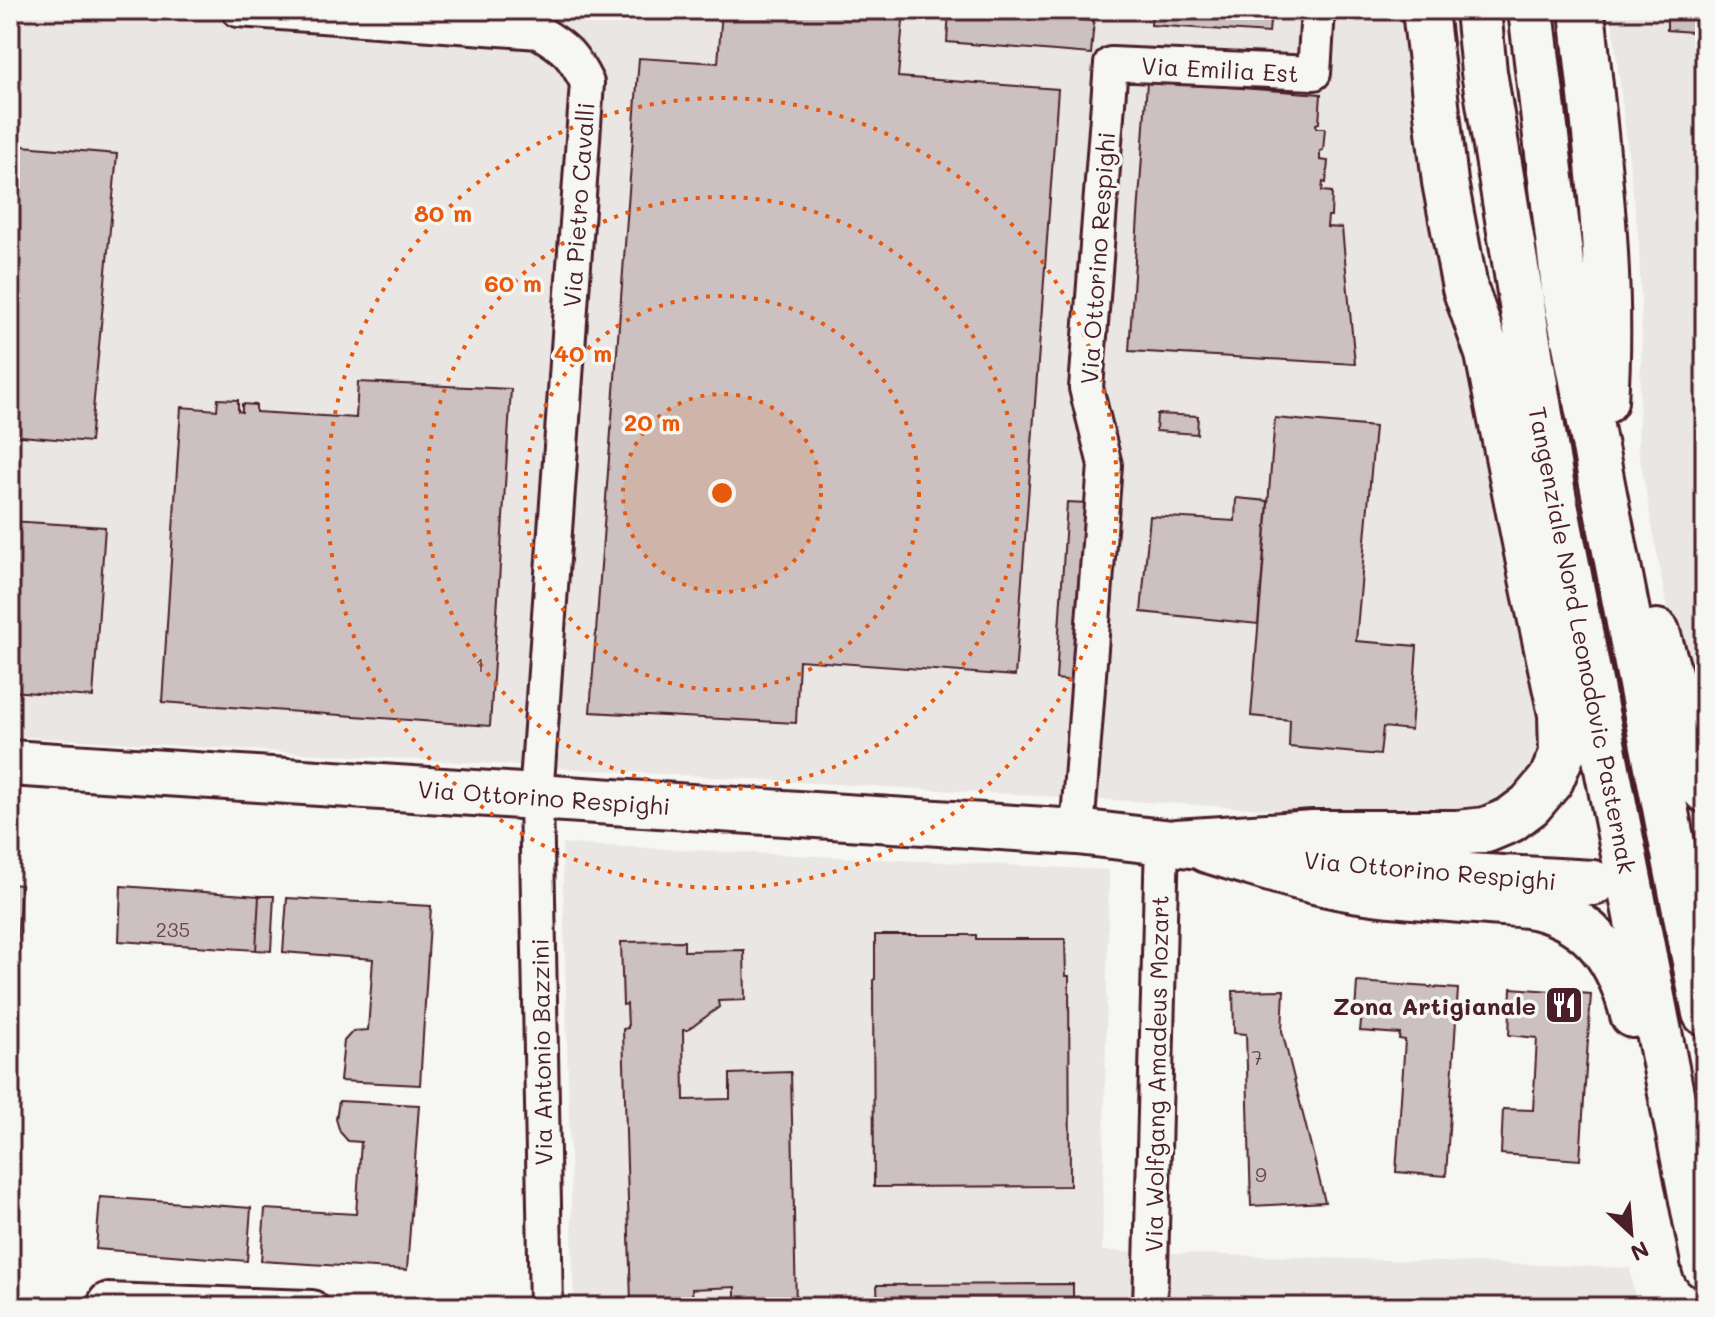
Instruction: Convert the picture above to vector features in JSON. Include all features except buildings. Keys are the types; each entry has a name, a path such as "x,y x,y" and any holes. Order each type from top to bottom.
{"main road":[{"path":"1170,841 1313,833 1457,833 1486,830 1510,820 1530,805 1551,780 1562,754 1561,714 1488,354 1465,288 1448,197 1425,10"},
{"name":"Tangenziale Nord Leonodovic Pasternak","path":"1478,10 1484,72 1553,494 1705,1266"},
{"name":"Tangenziale Nord Leonodovic Pasternak","path":"1531,10 1564,288 1705,1013"},
{"path":"1582,10 1606,290 1606,387 1600,471 1651,610 1705,790"},
{"path":"1431,58 1475,255 1553,494"},
{"name":"Via Ottorino Respighi","path":"10,763 1077,832 1170,841 1362,870 1593,883"},
{"path":"1170,841 1320,882 1372,892 1536,906 1564,916 1588,931 1608,952 1620,973 1631,1006 1659,1124 1705,1287"}],"street":[{"name":"Via Pietro Cavalli","path":"238,10 539,32 564,47 587,83 536,797"},
{"name":"Via Emilia Est","path":"1111,64 1314,73 1318,10"},
{"name":"Via Ottorino Respighi","path":"1077,832 1105,465 1086,388 1111,64"},
{"name":"Via Antonio Bazzini","path":"536,797 546,1307"},
{"name":"Via Wolfgang Amadeus Mozart","path":"1150,1307 1170,841"},
{"path":"106,1300 312,1307"}],"shaded area":[{"path":"10,10 1401,10 1410,106 1547,728 1539,764 1511,801 1473,821 10,736"},
{"path":"1611,10 1705,10 1705,820 1638,447 1642,340 1639,243"},
{"path":"562,844 1109,870 1102,1251 1630,1268 1636,1307 574,1307"}],"tunnel":[{"path":"1593,883 1705,892"}],"place":[{"name":"Zona Artigianale","path":"1564,1005"}]}
